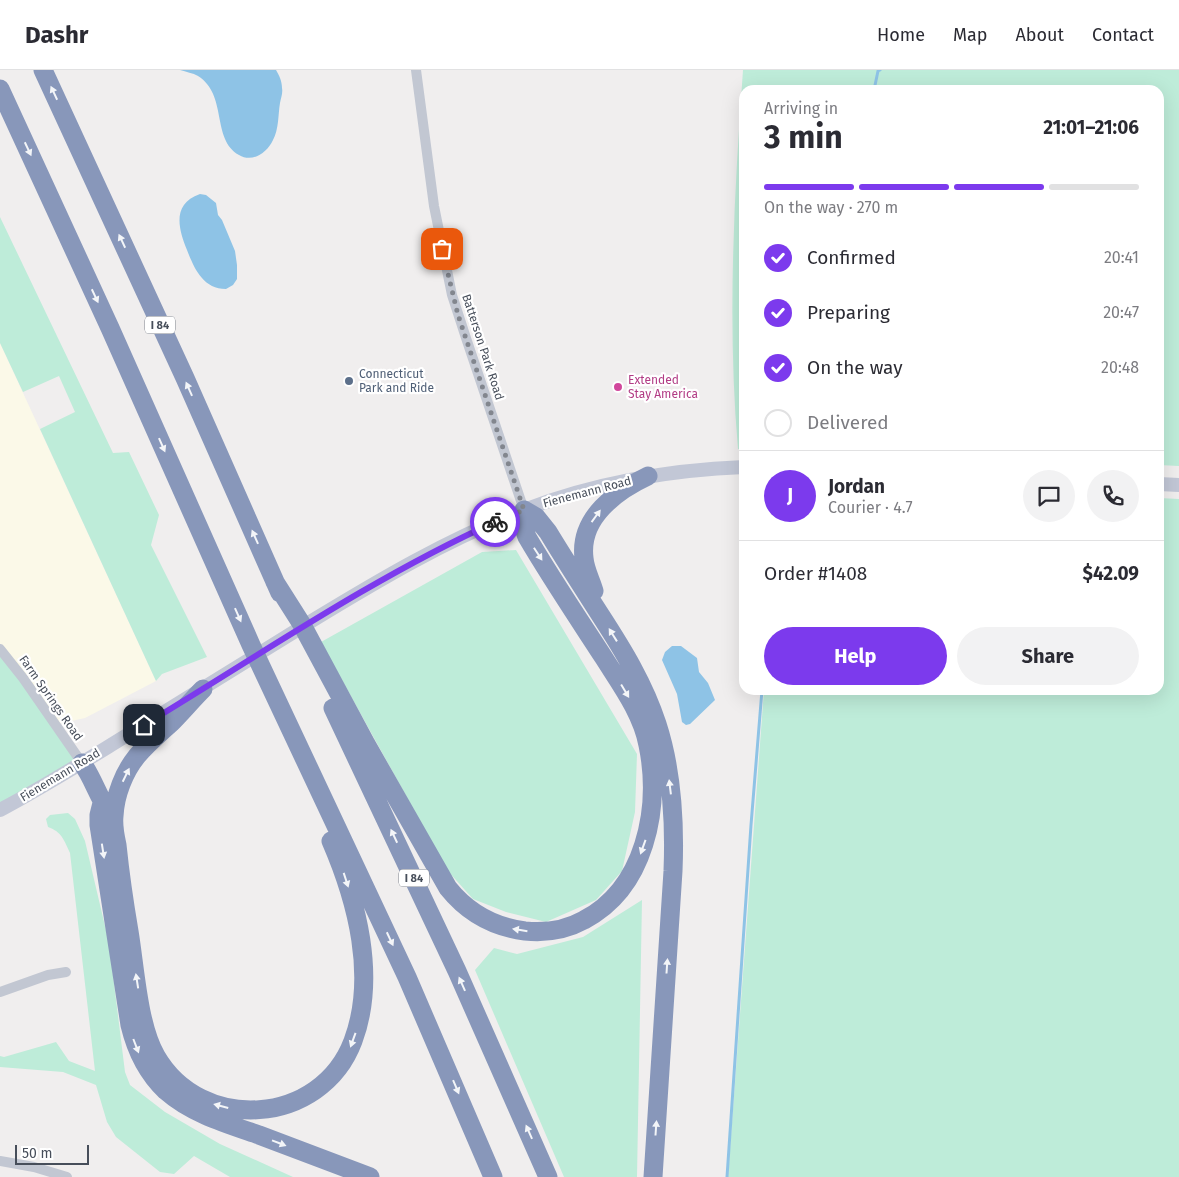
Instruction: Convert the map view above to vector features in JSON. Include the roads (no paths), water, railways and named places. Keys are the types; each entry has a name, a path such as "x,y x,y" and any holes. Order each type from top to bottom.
{"highway":[{"name":"I 84","path":"43,70 192,394 275,582 444,944 548,1177"},
{"path":"0,88 251,645 407,977 493,1177"},
{"path":"599,612 584,559 586,532 595,517 609,501 626,488 648,476"},
{"path":"275,582 301,623 366,744 440,876 452,893 471,911 499,926 539,932 568,927 593,915 611,902 624,887 645,842 652,810 652,786 650,756 645,732 632,703 527,537 522,522 524,510 540,521 599,612 636,674 653,712 663,746 672,808 673,871 653,1177"},
{"path":"203,689 132,762 119,792 114,822 120,877 142,1014 148,1038 166,1070 178,1082 208,1102 226,1108 247,1110 280,1107 312,1092 327,1080 339,1066 354,1039 362,1000 363,964 358,923 343,870 317,805 310,768"},
{"path":"82,763 96,786 102,804 110,813 114,822"},
{"path":"102,804 99,824 130,1025 136,1046 150,1072 160,1085 175,1098 201,1114 370,1177"}],"main road":[{"name":"Fienemann Road","path":"0,810 82,763 381,579 443,546 524,510 573,494 648,476 696,469 739,467"},
{"path":"1164,484 1179,485"}],"street":[{"name":"Batterson Park Road","path":"416,70 434,206 452,295 524,510"},
{"name":"Farm Springs Road","path":"0,649 23,678 82,763"},
{"path":"0,992 48,975 66,972"},
{"path":"0,1161 34,1167 67,1177"}],"water":[{"path":"180,70 276,70 282,85 282,94 276,131 267,149 259,155 249,158 239,155 230,148 225,139 217,105 207,84 198,76"},
{"path":"200,194 206,195 216,203 218,215 235,251 237,279 233,285 226,289 211,285 200,276 181,233 181,210 191,198"},
{"path":"672,646 681,646 697,658 699,672 708,683 715,700 690,724 686,725 682,722 677,694 662,660 665,652"}],"waterway":[{"path":"875,85 878,71 880,70"},
{"path":"727,1177 762,695"}],"place":[{"name":"Connecticut Park and Ride","path":"349,381"},
{"name":"Extended Stay America","path":"618,387"}]}
